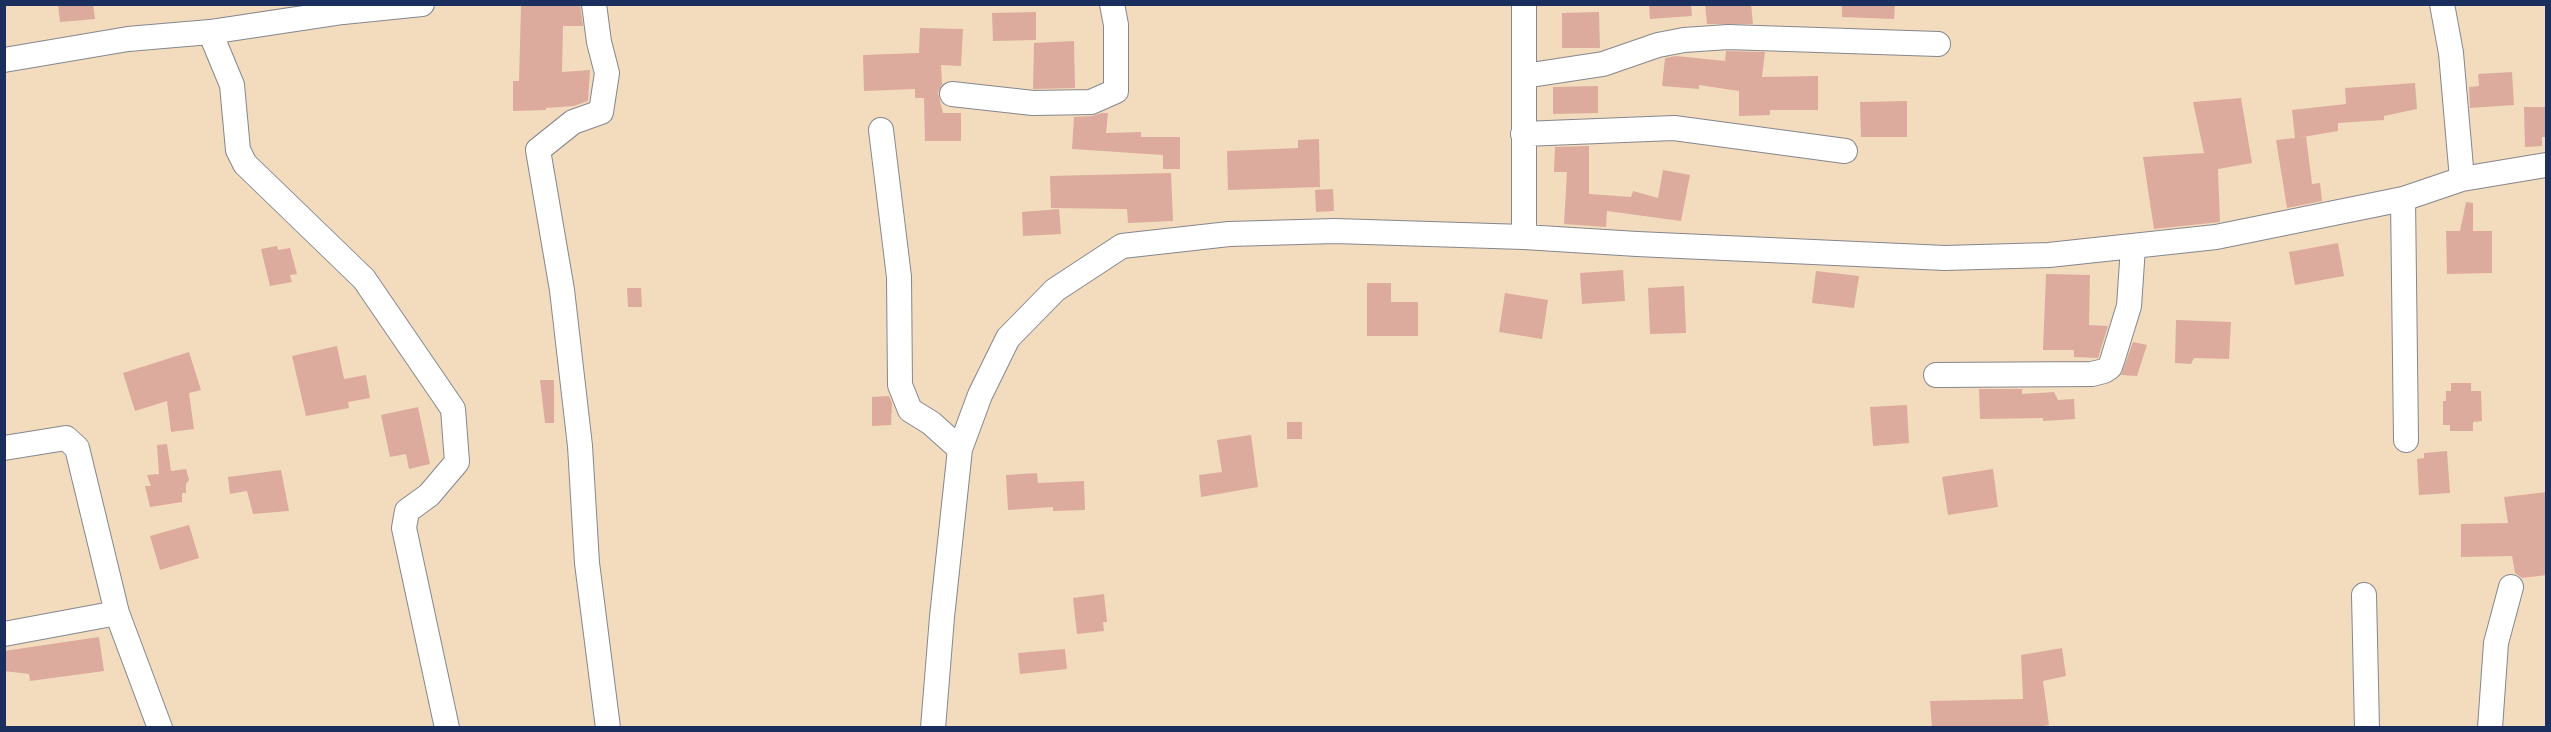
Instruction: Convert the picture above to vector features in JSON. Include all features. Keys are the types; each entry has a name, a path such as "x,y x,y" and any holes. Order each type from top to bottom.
{"street":[{"path":"4,60 128,39 210,32 343,12 422,4"},
{"path":"594,4 599,42 607,74 601,112 573,122 538,150 562,290 580,446 587,563 609,728"},
{"path":"952,94 1033,103 1091,102 1116,91 1116,25 1112,4"},
{"path":"1524,4 1524,237"},
{"path":"2442,4 2451,53 2462,180"},
{"path":"210,32 232,85 238,150 245,164 364,279 453,409 457,462 429,495 407,511 404,528 447,728"},
{"path":"1524,76 1603,64 1658,45 1684,40 1728,38 1938,44"},
{"path":"1523,134 1674,128 1845,151"},
{"path":"881,130 898,277 900,385 910,410 931,423 960,449"},
{"path":"933,728 960,449 980,395 1008,338 1055,290 1122,246 1230,234 1335,231 1524,237 1647,245 1945,258 2049,255 2216,237 2403,199 2462,180 2547,165"},
{"path":"2403,199 2406,440"},
{"path":"1936,375 2092,374 2104,371 2110,367 2129,306 2133,247"},
{"path":"4,448 66,438 77,448 117,614 160,728"},
{"path":"2490,728 2496,643 2511,587"},
{"path":"2364,596 2367,728"},
{"path":"4,634 117,614"}],"building":[{"path":"58,4 93,4 95,19 60,22"},
{"path":"580,4 583,26 563,26 562,72 590,70 588,101 574,106 546,108 546,110 513,111 513,81 519,81 521,6"},
{"path":"1649,4 1691,4 1692,16 1650,19"},
{"path":"1705,4 1751,4 1753,24 1707,24"},
{"path":"1842,4 1895,4 1894,19 1842,17"},
{"path":"1036,12 1036,40 993,41 992,13"},
{"path":"1599,12 1600,48 1562,48 1562,13"},
{"path":"920,28 963,29 961,66 941,65 942,84 938,93 943,113 961,113 961,141 925,141 924,98 915,98 915,89 864,91 863,55 919,53"},
{"path":"1074,41 1075,88 1033,89 1034,43"},
{"path":"1726,51 1765,52 1762,77 1818,76 1818,110 1770,110 1770,115 1739,116 1739,91 1699,85 1699,89 1662,86 1665,58 1676,56 1725,61"},
{"path":"2512,72 2514,105 2470,108 2469,87 2479,86 2478,74"},
{"path":"2415,83 2417,109 2384,116 2384,120 2338,123 2338,131 2306,136 2312,184 2320,183 2322,201 2287,208 2276,140 2295,138 2292,110 2346,104 2345,88"},
{"path":"1598,86 1598,113 1553,114 1553,87"},
{"path":"2241,98 2252,163 2218,169 2220,222 2154,229 2143,157 2204,153 2193,102"},
{"path":"1907,101 1907,137 1861,137 1860,102"},
{"path":"2524,107 2547,107 2547,137 2542,137 2542,146 2525,147"},
{"path":"1108,113 1106,133 1141,132 1141,137 1180,137 1180,169 1163,169 1163,155 1072,149 1074,117"},
{"path":"1319,139 1320,187 1228,190 1227,151 1298,148 1298,140"},
{"path":"1589,146 1589,194 1631,197 1633,191 1658,198 1663,170 1690,175 1681,221 1607,211 1606,227 1564,224 1567,172 1554,172 1555,147"},
{"path":"1171,173 1173,221 1128,223 1127,209 1051,208 1050,176"},
{"path":"1333,189 1334,211 1316,212 1315,190"},
{"path":"2466,202 2473,203 2473,231 2492,231 2492,273 2447,274 2446,231 2460,231"},
{"path":"1059,209 1061,234 1023,236 1022,212"},
{"path":"2338,243 2344,276 2295,285 2289,252"},
{"path":"277,246 278,250 290,248 297,274 290,275 292,282 270,286 261,249"},
{"path":"1623,270 1625,301 1582,304 1580,273"},
{"path":"1816,271 1859,276 1854,308 1812,303"},
{"path":"2046,274 2090,275 2089,325 2108,326 2098,358 2074,357 2074,350 2043,350"},
{"path":"1367,283 1391,283 1391,302 1418,302 1418,336 1367,336"},
{"path":"1684,286 1686,333 1650,334 1648,288"},
{"path":"627,288 641,288 642,307 628,307"},
{"path":"1505,293 1548,300 1542,339 1499,332"},
{"path":"2176,320 2231,322 2229,359 2194,358 2191,364 2175,363"},
{"path":"2133,342 2147,345 2137,376 2121,375"},
{"path":"337,346 344,379 366,375 370,398 348,402 349,408 306,416 292,356"},
{"path":"189,352 201,390 189,393 194,429 171,432 167,401 135,411 123,373"},
{"path":"540,380 554,380 554,423 545,423"},
{"path":"2451,383 2471,383 2471,391 2481,391 2482,421 2473,422 2473,431 2450,431 2450,425 2443,425 2443,401 2446,401 2446,391 2451,391"},
{"path":"1979,389 2022,389 2022,394 2054,392 2058,400 2074,399 2075,419 2043,421 2043,418 1980,419"},
{"path":"889,396 892,403 891,425 872,426 872,397"},
{"path":"1907,405 1909,443 1873,446 1870,407"},
{"path":"418,407 430,464 409,469 406,454 390,457 381,415"},
{"path":"1287,422 1302,422 1302,439 1287,439"},
{"path":"1251,435 1258,487 1201,497 1199,475 1222,472 1217,440"},
{"path":"167,444 171,471 186,469 189,480 186,484 186,493 182,493 182,502 150,507 145,486 151,486 147,475 159,474 157,445"},
{"path":"2447,451 2450,493 2419,495 2417,459 2424,458 2424,453"},
{"path":"1993,469 1998,507 1948,515 1942,477"},
{"path":"281,470 289,511 253,514 247,491 230,494 228,477"},
{"path":"1037,473 1038,483 1084,481 1085,510 1053,511 1053,507 1008,510 1006,475"},
{"path":"2547,492 2547,575 2522,578 2515,573 2512,556 2461,557 2461,524 2508,523 2504,497"},
{"path":"189,525 199,558 160,570 150,536"},
{"path":"1104,594 1107,622 1103,622 1104,631 1077,634 1073,598"},
{"path":"99,637 104,671 30,681 29,674 4,671 4,651"},
{"path":"2062,648 2066,676 2043,681 2049,725 2030,728 1932,728 1930,701 2023,699 2021,655"},
{"path":"1065,649 1067,669 1020,674 1018,653"}]}
